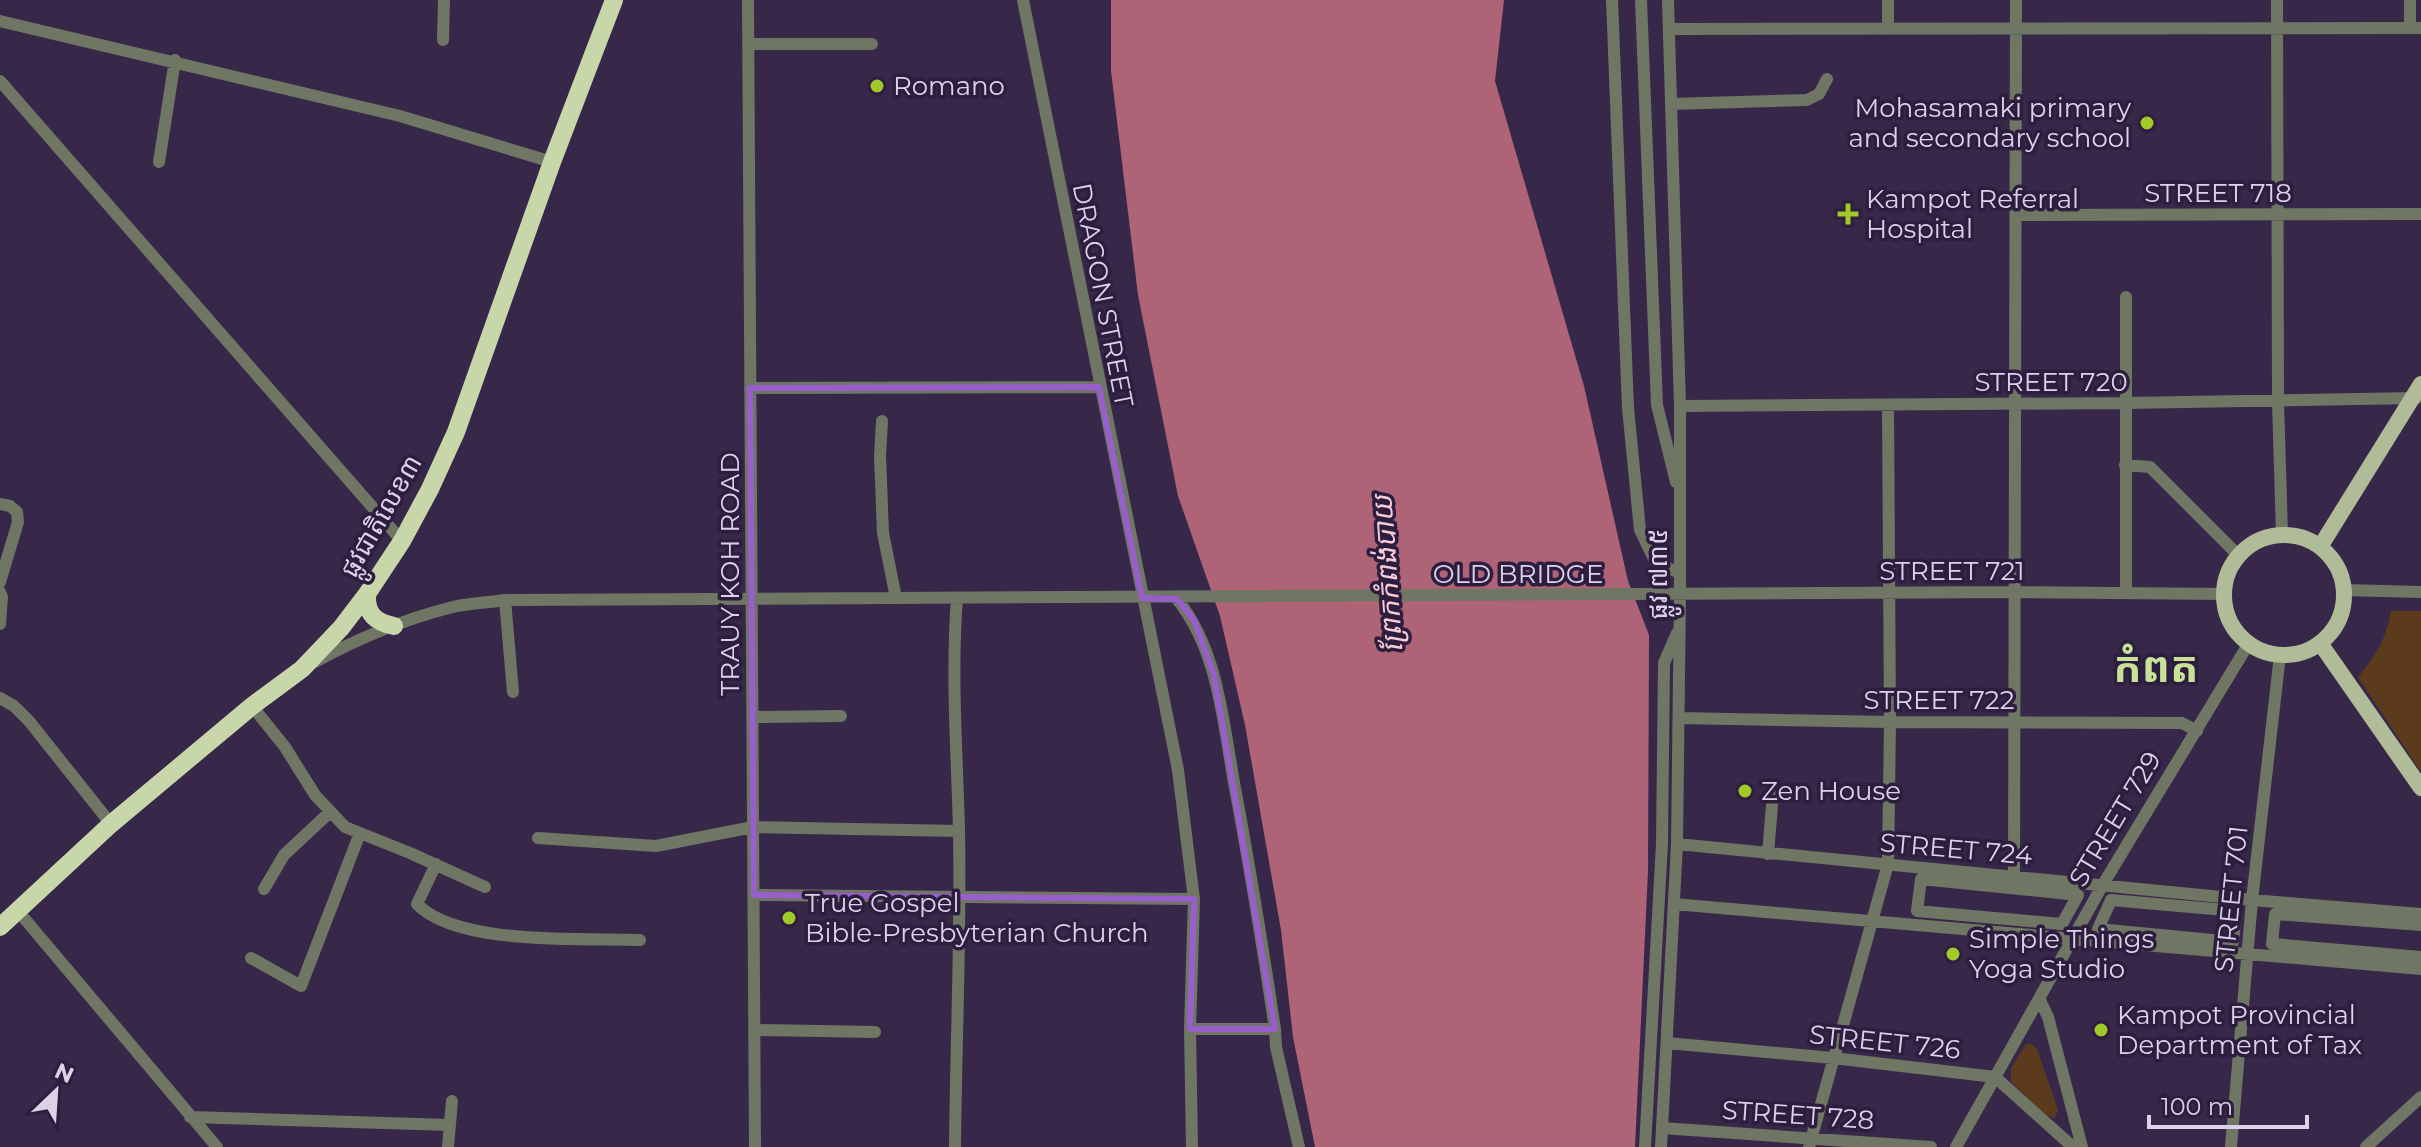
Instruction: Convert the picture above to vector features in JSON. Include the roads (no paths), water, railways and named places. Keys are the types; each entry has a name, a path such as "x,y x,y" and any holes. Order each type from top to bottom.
{"highway":[{"name":"ផ្លូវជាតិលេខ៣","path":"0,927 111,824 252,706 302,669 341,628 367,594 402,541 456,432 552,162 614,0"},
{"path":"367,594 366,606 372,616 380,623 394,626"}],"main road":[{"path":"2320,547 2418,393"},
{"path":"2282,535 2303,538 2320,547 2337,566 2344,590 2338,622 2320,643 2304,651 2280,655 2249,643 2233,627 2224,594 2229,572 2239,556 2253,544 2282,535"},
{"path":"2320,643 2421,788"}],"street":[{"path":"443,40 444,0"},
{"name":"TRAUY KOH ROAD","path":"748,0 755,1147"},
{"name":"DRAGON STREET","path":"1023,0 1178,770 1194,899 1190,1029 1192,1147"},
{"path":"1612,0 1628,408 1640,530 1656,563 1680,573"},
{"path":"1641,0 1657,405 1664,443 1680,496"},
{"name":"ផ្លូវ ៧៣៥","path":"1661,1147 1677,844 1680,627 1680,406 1668,0"},
{"path":"1888,0 1888,28"},
{"path":"2014,876 2016,0"},
{"path":"2277,0 2278,401 2282,535"},
{"path":"1669,29 2415,28 2410,0"},
{"path":"0,21 175,60 400,116 552,162"},
{"path":"748,44 872,44"},
{"path":"159,162 175,60"},
{"path":"1671,104 1807,100 1819,94 1827,79"},
{"path":"0,81 402,541"},
{"name":"STREET 718","path":"2016,215 2421,214"},
{"path":"2126,297 2126,592"},
{"path":"750,388 1099,387"},
{"name":"STREET 720","path":"1680,406 2278,401 2418,393"},
{"path":"1810,1142 1888,864 1888,405"},
{"path":"882,421 883,533 896,598"},
{"path":"2125,465 2150,467 2239,556"},
{"path":"0,504 10,506 17,512 18,522 0,582"},
{"path":"2344,590 2421,592"},
{"path":"0,592 0,624"},
{"name":"STREET 721","path":"1659,595 2224,594"},
{"name":"OLD BRIDGE","path":"302,669 345,646 394,626 452,607 505,600 1659,595"},
{"path":"955,1147 959,831 954,675 957,598"},
{"path":"1181,599 1194,620 1214,675 1255,897 1276,1047 1299,1147"},
{"path":"505,600 513,692"},
{"path":"1645,1147 1662,844 1664,663 1680,627"},
{"name":"STREET 729","path":"1956,1147 2102,886 2249,643"},
{"name":"STREET 701","path":"2231,1147 2252,900 2280,655"},
{"path":"0,698 14,706 29,721 111,824"},
{"path":"252,706 285,747 315,795 345,827 485,887"},
{"path":"753,717 841,716"},
{"name":"STREET 722","path":"1679,718 2182,723 2197,731"},
{"path":"1768,854 1773,793"},
{"path":"264,889 284,855 330,812"},
{"path":"538,838 656,846 753,827 959,831"},
{"path":"251,958 301,986 360,833"},
{"name":"STREET 724","path":"1677,844 2421,914"},
{"path":"436,864 417,904 450,923 472,931 513,936 640,940"},
{"path":"1921,879 2078,895 2062,924 1917,911 1921,879"},
{"path":"754,895 1194,899"},
{"path":"2111,900 2236,911 2233,942 2098,929 2111,900"},
{"path":"1674,904 2421,969"},
{"path":"18,911 217,1147"},
{"path":"2421,925 2275,914 2272,944 2421,957"},
{"path":"2040,1000 2048,1017 2082,1147"},
{"path":"1190,1029 1275,1029"},
{"path":"755,1030 875,1032"},
{"name":"STREET 726","path":"1667,1043 1995,1077 2073,1147"},
{"path":"2366,1147 2421,1097"},
{"path":"448,1147 452,1101"},
{"path":"190,1117 450,1125"},
{"name":"STREET 728","path":"1662,1128 1810,1142 1931,1147"}],"water":[{"name":"ព្រែកកំពង់បាយ","path":"1111,0 1504,0 1495,81 1584,386 1628,581 1649,635 1648,871 1635,1147 1315,1147 1293,1037 1281,930 1245,725 1220,616 1178,496 1138,295 1111,71"}],"place":[{"name":"Romano","path":"877,86"},
{"name":"Mohasamaki primary and secondary school","path":"2147,123"},
{"name":"Kampot Referral Hospital","path":"1848,214"},
{"name":"Zen House","path":"1745,791"},
{"name":"True Gospel Bible-Presbyterian Church","path":"789,918"},
{"name":"Simple Things Yoga Studio","path":"1953,954"},
{"name":"Kampot Provincial Department of Tax","path":"2101,1030"}],"district":[{"name":"កំពត","path":"2156,667"}]}
